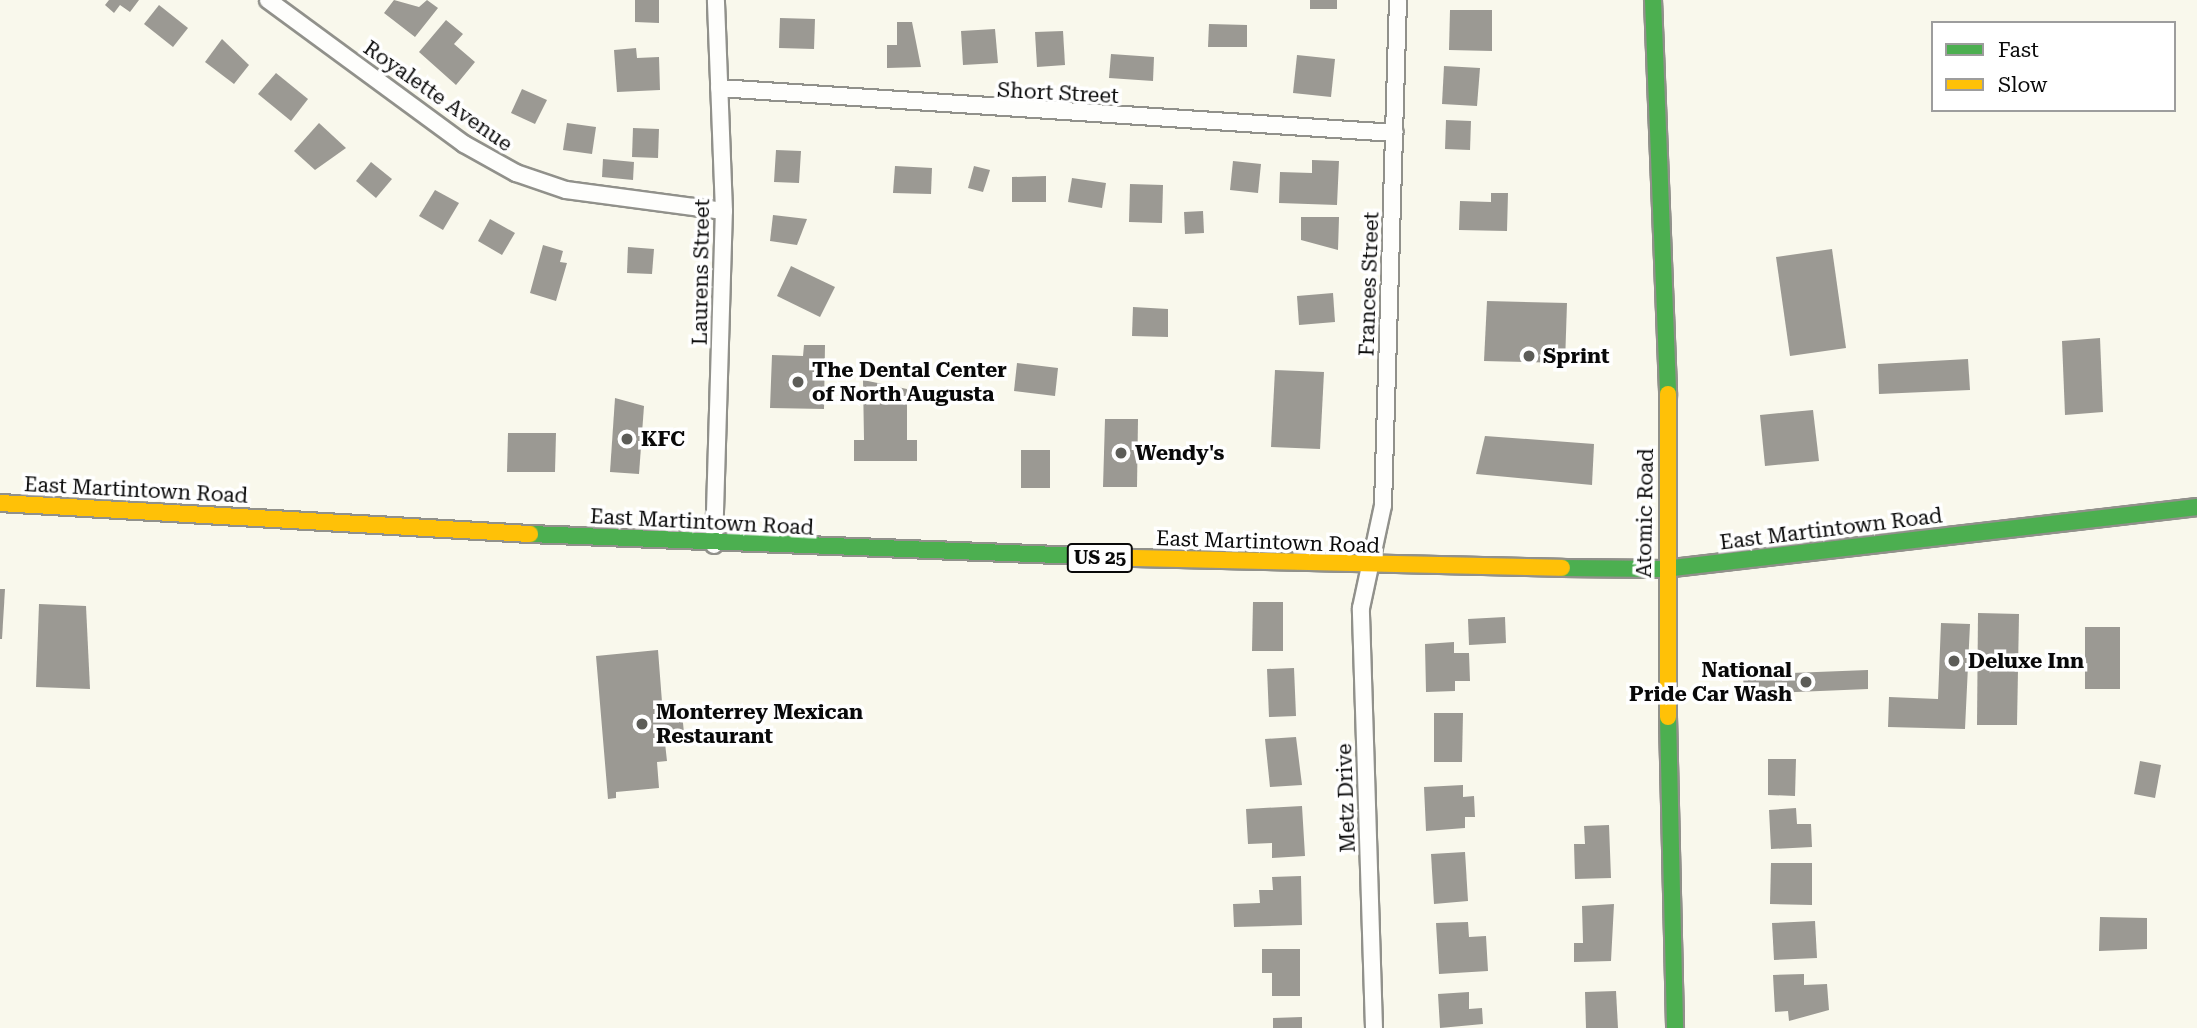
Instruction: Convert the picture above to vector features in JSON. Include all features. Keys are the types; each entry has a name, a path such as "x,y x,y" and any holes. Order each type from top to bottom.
{"main road":[{"name":"Atomic Road","path":"1653,0 1669,408 1664,569 1675,1028"},
{"name":"East Martintown Road","path":"0,503 714,545 1366,566 1664,569 2197,507"}],"street":[{"name":"Royalette Avenue","path":"268,0 464,144 516,173 566,190 724,211"},
{"name":"Laurens Street","path":"714,545 724,211 716,0"},
{"name":"Frances Street","path":"1366,566 1383,505 1398,0"},
{"name":"Short Street","path":"719,88 1395,133"},
{"name":"Metz Drive","path":"1366,566 1361,608 1374,1028"}],"building":[{"path":"109,0 139,0 130,12 120,5 114,13 105,5"},
{"path":"394,0 419,7 427,0 438,8 415,37 384,13"},
{"path":"635,0 659,0 659,23 635,22"},
{"path":"1310,0 1337,0 1337,9 1310,9"},
{"path":"159,5 188,28 173,47 144,24"},
{"path":"1450,10 1492,10 1492,51 1449,50"},
{"path":"780,18 815,19 814,49 779,48"},
{"path":"446,20 463,34 454,44 475,62 456,85 419,52"},
{"path":"897,22 912,22 921,67 887,68 887,45 897,45"},
{"path":"1209,24 1247,25 1247,47 1208,47"},
{"path":"995,29 998,63 963,65 961,31"},
{"path":"1063,31 1065,65 1037,67 1035,32"},
{"path":"222,39 249,65 234,84 205,62"},
{"path":"636,48 637,58 659,57 660,90 617,92 614,50"},
{"path":"1111,54 1154,57 1153,81 1109,78"},
{"path":"1297,55 1335,59 1331,97 1293,93"},
{"path":"1444,66 1480,68 1477,106 1442,104"},
{"path":"276,73 308,99 291,121 258,94"},
{"path":"522,89 547,100 535,124 511,113"},
{"path":"1446,120 1471,121 1470,150 1445,149"},
{"path":"319,123 346,148 315,170 294,151"},
{"path":"567,123 596,127 592,154 563,150"},
{"path":"633,128 659,129 658,158 632,157"},
{"path":"776,150 801,151 799,183 774,182"},
{"path":"603,159 634,162 633,180 602,177"},
{"path":"1312,160 1339,161 1337,205 1279,203 1280,172 1312,173"},
{"path":"1233,161 1261,164 1258,193 1230,190"},
{"path":"371,162 392,179 376,198 356,181"},
{"path":"895,166 932,168 931,194 893,193"},
{"path":"974,166 990,170 983,192 968,188"},
{"path":"1046,176 1046,202 1012,202 1012,177"},
{"path":"1072,178 1106,183 1102,208 1068,202"},
{"path":"1130,184 1163,185 1162,223 1129,222"},
{"path":"435,190 459,203 443,230 419,216"},
{"path":"1491,193 1508,193 1507,231 1459,230 1460,201 1491,202"},
{"path":"1203,211 1204,233 1185,234 1184,212"},
{"path":"773,215 807,219 797,245 770,241"},
{"path":"1301,217 1339,217 1338,250 1301,240"},
{"path":"490,219 515,233 502,255 478,241"},
{"path":"543,245 563,251 560,262 567,263 556,301 530,293"},
{"path":"628,247 654,249 652,274 627,273"},
{"path":"1832,249 1846,348 1790,356 1776,257"},
{"path":"791,266 835,287 820,317 777,296"},
{"path":"1333,293 1335,322 1299,325 1297,296"},
{"path":"1487,301 1567,303 1565,363 1484,361"},
{"path":"1133,307 1168,309 1168,337 1132,336"},
{"path":"2100,338 2103,412 2065,415 2062,341"},
{"name":"The Dental Center of North Augusta","path":"804,345 825,345 824,409 770,408 772,355 803,356"},
{"path":"1968,359 1970,390 1879,394 1878,364"},
{"path":"1017,363 1058,368 1055,396 1014,391"},
{"path":"1275,370 1324,372 1320,449 1271,447"},
{"path":"863,380 907,389 907,440 917,440 917,461 854,461 854,440 864,440"},
{"name":"KFC","path":"615,398 644,406 639,474 610,472"},
{"path":"1813,410 1819,461 1765,466 1760,415"},
{"name":"Wendy's","path":"1105,419 1138,419 1137,487 1103,487"},
{"path":"508,433 556,433 555,472 507,472"},
{"path":"1485,436 1594,444 1592,485 1476,474"},
{"path":"1021,450 1050,450 1050,488 1021,488"},
{"path":"0,589 5,589 2,639 0,639"},
{"path":"1253,602 1283,602 1283,651 1252,651"},
{"path":"39,604 86,606 90,689 36,687"},
{"path":"1978,613 2019,614 2017,725 1977,725"},
{"path":"1505,617 1506,643 1469,645 1468,619"},
{"name":"Deluxe Inn","path":"1941,623 1970,624 1965,729 1888,727 1889,697 1938,699"},
{"path":"2085,627 2120,627 2120,689 2085,689"},
{"path":"1454,642 1454,653 1469,653 1470,681 1455,681 1455,691 1426,692 1425,644"},
{"name":"Monterrey Mexican Restaurant","path":"658,650 663,715 682,713 684,733 664,734 667,761 657,762 659,788 616,792 616,798 608,799 596,656"},
{"path":"1294,668 1296,716 1269,717 1267,669"},
{"name":"National Pride Car Wash","path":"1868,670 1868,689 1744,694 1743,675"},
{"path":"1434,713 1463,713 1462,762 1434,762"},
{"path":"1296,737 1302,785 1270,787 1265,739"},
{"path":"1768,759 1796,759 1795,796 1768,795"},
{"path":"2140,761 2161,765 2155,798 2134,794"},
{"path":"1463,785 1463,797 1474,796 1475,817 1465,817 1465,828 1426,831 1424,787"},
{"path":"1302,806 1305,856 1272,858 1272,843 1248,844 1246,809"},
{"path":"1796,808 1797,824 1811,824 1812,847 1771,849 1769,810"},
{"path":"1609,825 1611,878 1575,879 1574,844 1585,844 1584,826"},
{"path":"1465,852 1468,901 1434,904 1431,854"},
{"path":"1771,863 1812,863 1812,905 1770,904"},
{"path":"1301,876 1302,925 1234,927 1233,904 1260,903 1259,890 1273,890 1272,877"},
{"path":"1614,904 1611,961 1574,962 1574,943 1583,943 1582,906"},
{"path":"2100,917 2147,918 2147,949 2099,951"},
{"path":"1815,921 1817,958 1774,960 1772,923"},
{"path":"1468,922 1469,937 1486,936 1488,971 1439,974 1436,923"},
{"path":"1262,949 1300,949 1300,996 1272,996 1272,973 1262,973"},
{"path":"1804,974 1804,985 1827,984 1829,1010 1789,1021 1788,1011 1775,1012 1773,975"},
{"path":"1616,991 1618,1028 1586,1028 1585,992"},
{"path":"1469,992 1469,1009 1482,1008 1483,1024 1440,1028 1438,994"},
{"path":"1302,1017 1302,1028 1273,1028 1273,1018"}],"traffic: fast":[{"path":"1653,0 1668,394"},
{"path":"1562,568 1664,569 2197,507"},
{"path":"530,534 1132,558"},
{"path":"1668,717 1675,1028"}],"traffic: slow":[{"path":"1668,394 1668,717"},
{"path":"0,503 530,534"},
{"path":"1132,558 1562,568"}],"place":[{"name":"Sprint","path":"1529,356"},
{"name":"The Dental Center of North Augusta","path":"798,382"},
{"name":"KFC","path":"627,439"},
{"name":"Wendy's","path":"1121,453"},
{"name":"Deluxe Inn","path":"1954,661"},
{"name":"National Pride Car Wash","path":"1806,682"},
{"name":"Monterrey Mexican Restaurant","path":"642,724"}]}
